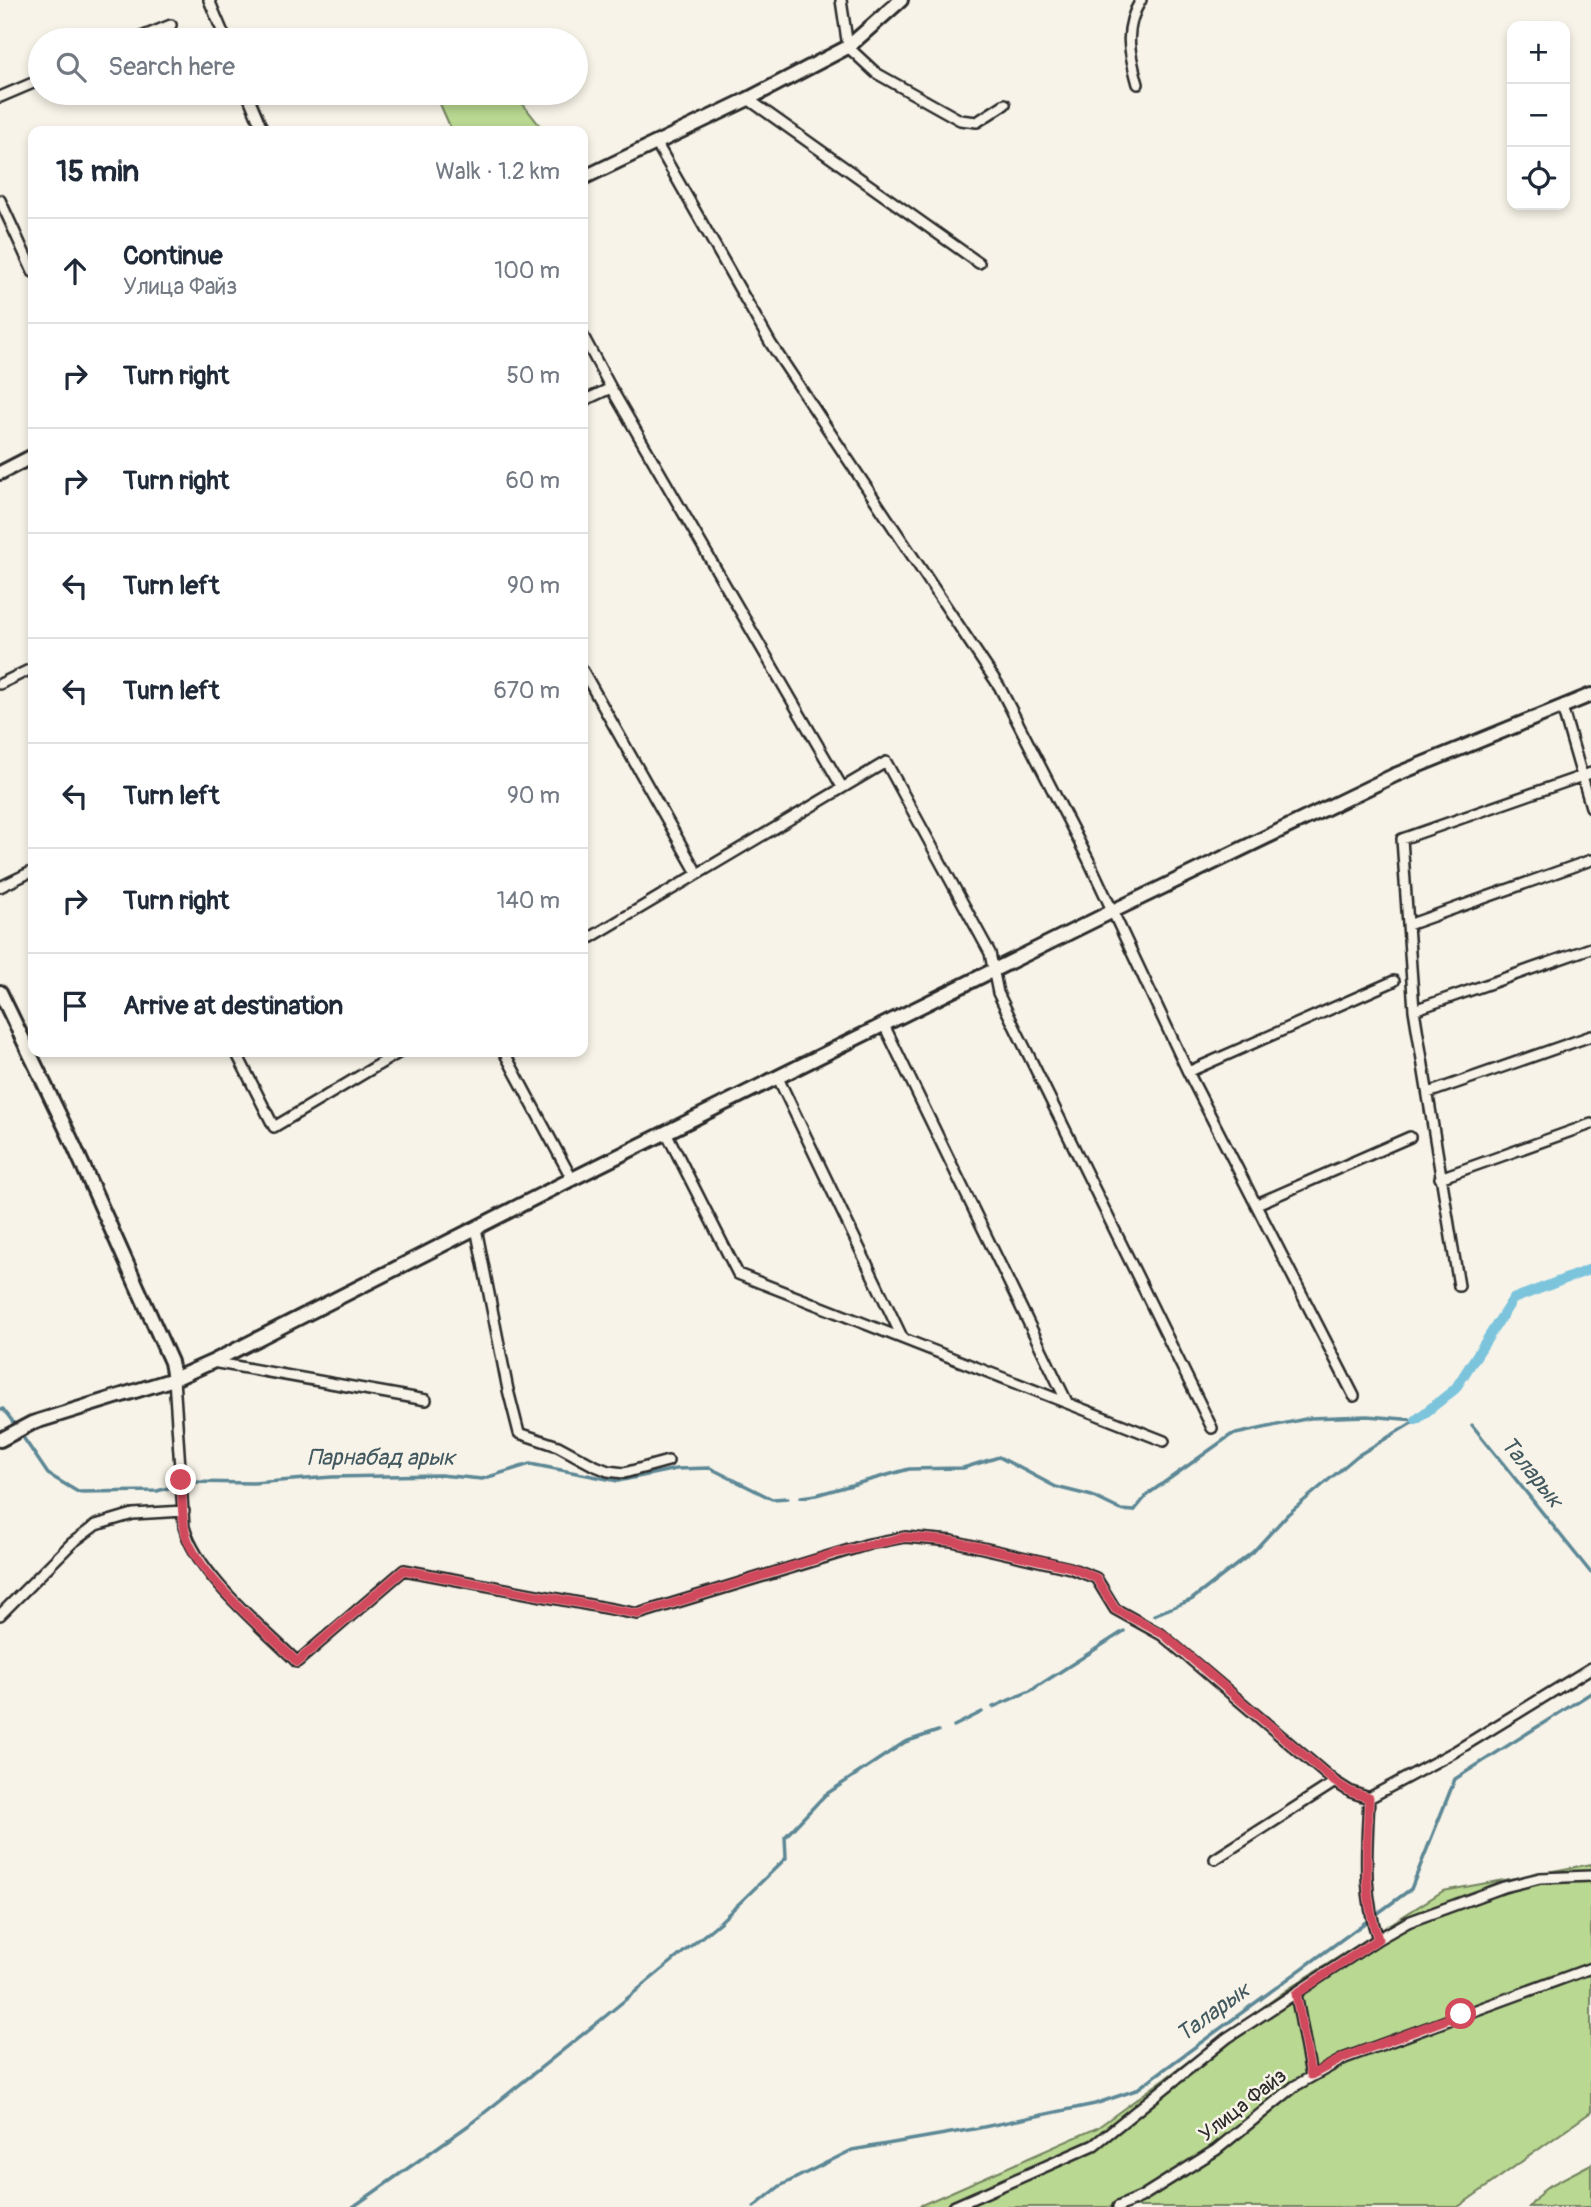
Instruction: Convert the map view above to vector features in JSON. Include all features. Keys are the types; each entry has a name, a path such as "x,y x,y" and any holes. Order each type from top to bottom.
{"street":[{"path":"209,0 221,28"},
{"path":"841,0 848,47 876,73 960,120 977,122 1005,104"},
{"path":"588,176 748,99 848,47 901,0"},
{"path":"1138,84 1129,52 1131,16 1141,0"},
{"path":"164,28 171,25"},
{"path":"0,97 28,85"},
{"path":"748,99 978,263"},
{"path":"252,105 261,126"},
{"path":"657,144 771,344 999,686 1113,911 1188,1072 1354,1396"},
{"path":"0,200 28,261"},
{"path":"588,345 842,787"},
{"path":"588,399 611,388"},
{"path":"0,473 28,459"},
{"path":"0,684 28,670"},
{"path":"588,680 697,873"},
{"path":"3,1438 32,1423 174,1379 212,1362 572,1179 779,1079 1113,911 1395,775 1591,695"},
{"path":"1562,707 1586,774 1591,807"},
{"path":"588,939 886,762 989,953 998,993 1212,1428"},
{"path":"1459,1286 1414,1010 1402,839 1586,774"},
{"path":"1408,925 1591,860"},
{"path":"0,887 28,873"},
{"path":"1414,1010 1591,948"},
{"path":"1188,1072 1394,981"},
{"path":"0,992 28,1050"},
{"path":"884,1025 1067,1402"},
{"path":"1428,1093 1591,1036"},
{"path":"31,1057 172,1362 186,1536 199,1561 225,1591 297,1662 404,1570 638,1614 847,1550 905,1537 952,1541 1070,1567 1096,1578 1115,1609 1163,1634 1335,1782 1351,1792 1369,1798 1454,1752 1591,1668"},
{"path":"239,1057 274,1127 392,1057"},
{"path":"507,1057 572,1179"},
{"path":"779,1079 902,1337"},
{"path":"1440,1178 1591,1124"},
{"path":"667,1134 738,1274 1164,1441"},
{"path":"1257,1204 1410,1137"},
{"path":"476,1228 519,1433 558,1446 608,1471 624,1473 668,1461"},
{"path":"212,1362 426,1400"},
{"path":"0,1615 72,1544 96,1525 133,1514 184,1511"},
{"path":"1215,1859 1335,1782"},
{"path":"1369,1798 1366,1876 1371,1914 1378,1939"},
{"path":"953,2207 1094,2145 1227,2038 1408,1922 1504,1887 1540,1878 1591,1876"},
{"name":"Улица Файз","path":"1118,2207 1141,2197 1216,2150 1311,2075 1345,2057 1591,1968"},
{"path":"1296,1994 1311,2075"}],"green space":[{"path":"440,105 523,105 540,126 450,126"},
{"path":"1591,1864 1591,2112 1458,2207 917,2207 1097,2128 1288,1989 1443,1891"},
{"path":"1591,2164 1591,2207 1529,2207 1545,2188"}],"waterway":[{"name":"Парнабад арык","path":"1416,1420 1455,1389 1513,1299 1591,1269"},
{"name":"Парнабад арык","path":"0,1410 3,1409 10,1418 48,1474 78,1492 157,1491 191,1482 253,1483 332,1477 440,1475 482,1479 530,1464 618,1481 676,1469 710,1468 772,1499 788,1498"},
{"name":"Парнабад арык","path":"801,1497 909,1469 963,1468 999,1457 1056,1487 1092,1496 1121,1510 1134,1511 1148,1494 1231,1435 1310,1418 1367,1416 1416,1420"},
{"path":"1154,1615 1191,1600 1253,1552 1288,1514 1357,1456 1415,1421"},
{"name":"Таларык","path":"1472,1425 1591,1573"},
{"path":"993,1707 1030,1691 1124,1631"},
{"name":"Таларык","path":"754,2207 780,2186 852,2150 1095,2104 1136,2090 1411,1889 1455,1779 1591,1693"},
{"path":"954,1726 982,1712"},
{"path":"353,2207 469,2125 720,1922 786,1858 785,1837 825,1795 905,1742 938,1731"}],"route":[{"path":"181,1480 184,1527 190,1546 199,1561 225,1591 297,1662 404,1570 638,1614 836,1553 905,1537 952,1541 1070,1567 1096,1578 1115,1609 1163,1634 1335,1782 1351,1792 1369,1798 1366,1876 1378,1939 1296,1994 1311,2075 1345,2057 1461,2014"}]}
